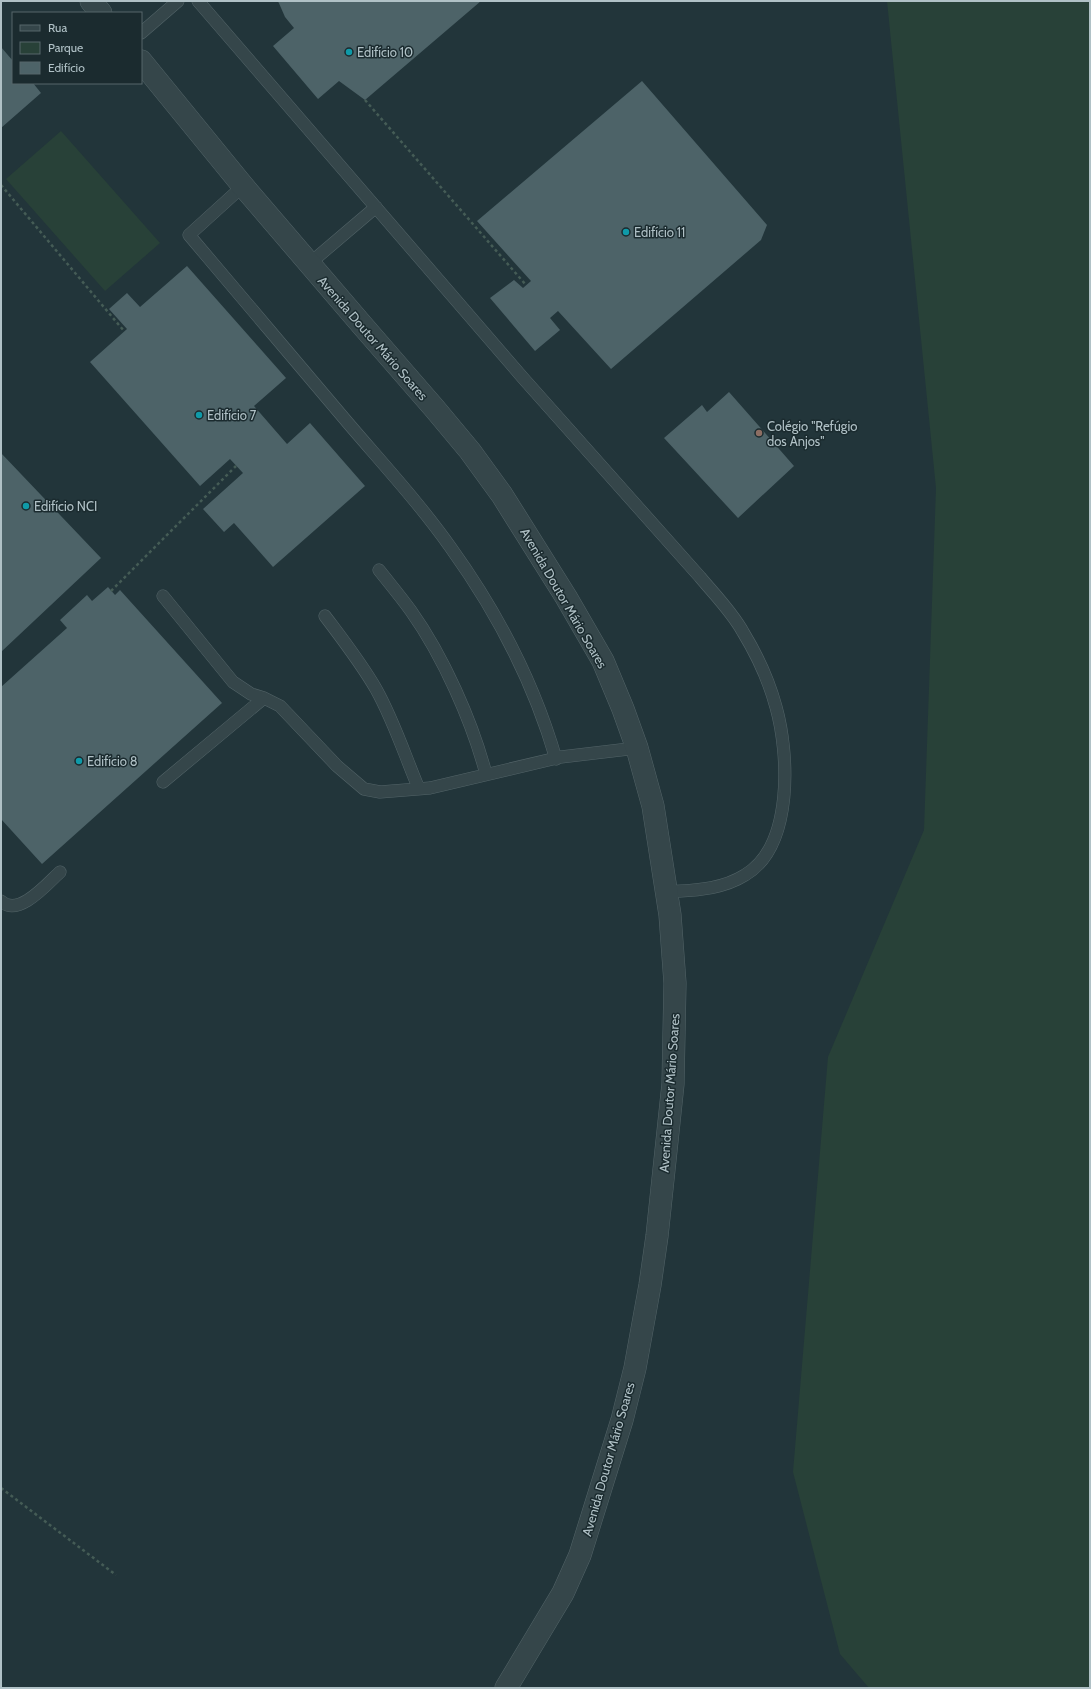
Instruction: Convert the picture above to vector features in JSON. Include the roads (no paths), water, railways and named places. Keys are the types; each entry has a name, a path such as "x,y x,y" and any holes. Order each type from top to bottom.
{"street":[{"path":"91,1 100,12"},
{"name":"Avenida Doutor Mário Soares","path":"142,62 309,264 435,409 470,451 502,494 566,597 603,661 623,710 653,806 667,892 675,983 673,1084 657,1236 650,1285 622,1420 580,1555 563,1593 506,1688"}],"lane":[{"path":"142,32 178,1"},
{"path":"198,1 523,378 726,607 743,631 768,682 776,707 781,734 784,782 782,816 769,850 761,862 747,875 715,888 667,892"},
{"path":"244,186 189,235 409,495 451,547 485,599 513,649 546,726 556,759"},
{"path":"309,264 376,207"},
{"path":"379,570 412,612 448,677 474,734 486,774"},
{"path":"163,596 233,682 251,694 264,698 280,706 337,766 364,789 380,792 419,789 556,759 604,751 636,748"},
{"path":"325,616 358,660 377,691 419,789"},
{"path":"163,782 264,698"},
{"path":"1,901 5,905 17,906 29,900 60,872"}],"place":[{"name":"Edifício 10","path":"349,52"},
{"name":"Edifício 11","path":"626,232"},
{"name":"Edifício 7","path":"199,415"},
{"name":"Colégio \"Refúgio dos Anjos\"","path":"759,433"},
{"name":"Edifício NCI","path":"26,506"},
{"name":"Edifício 8","path":"79,761"}]}
